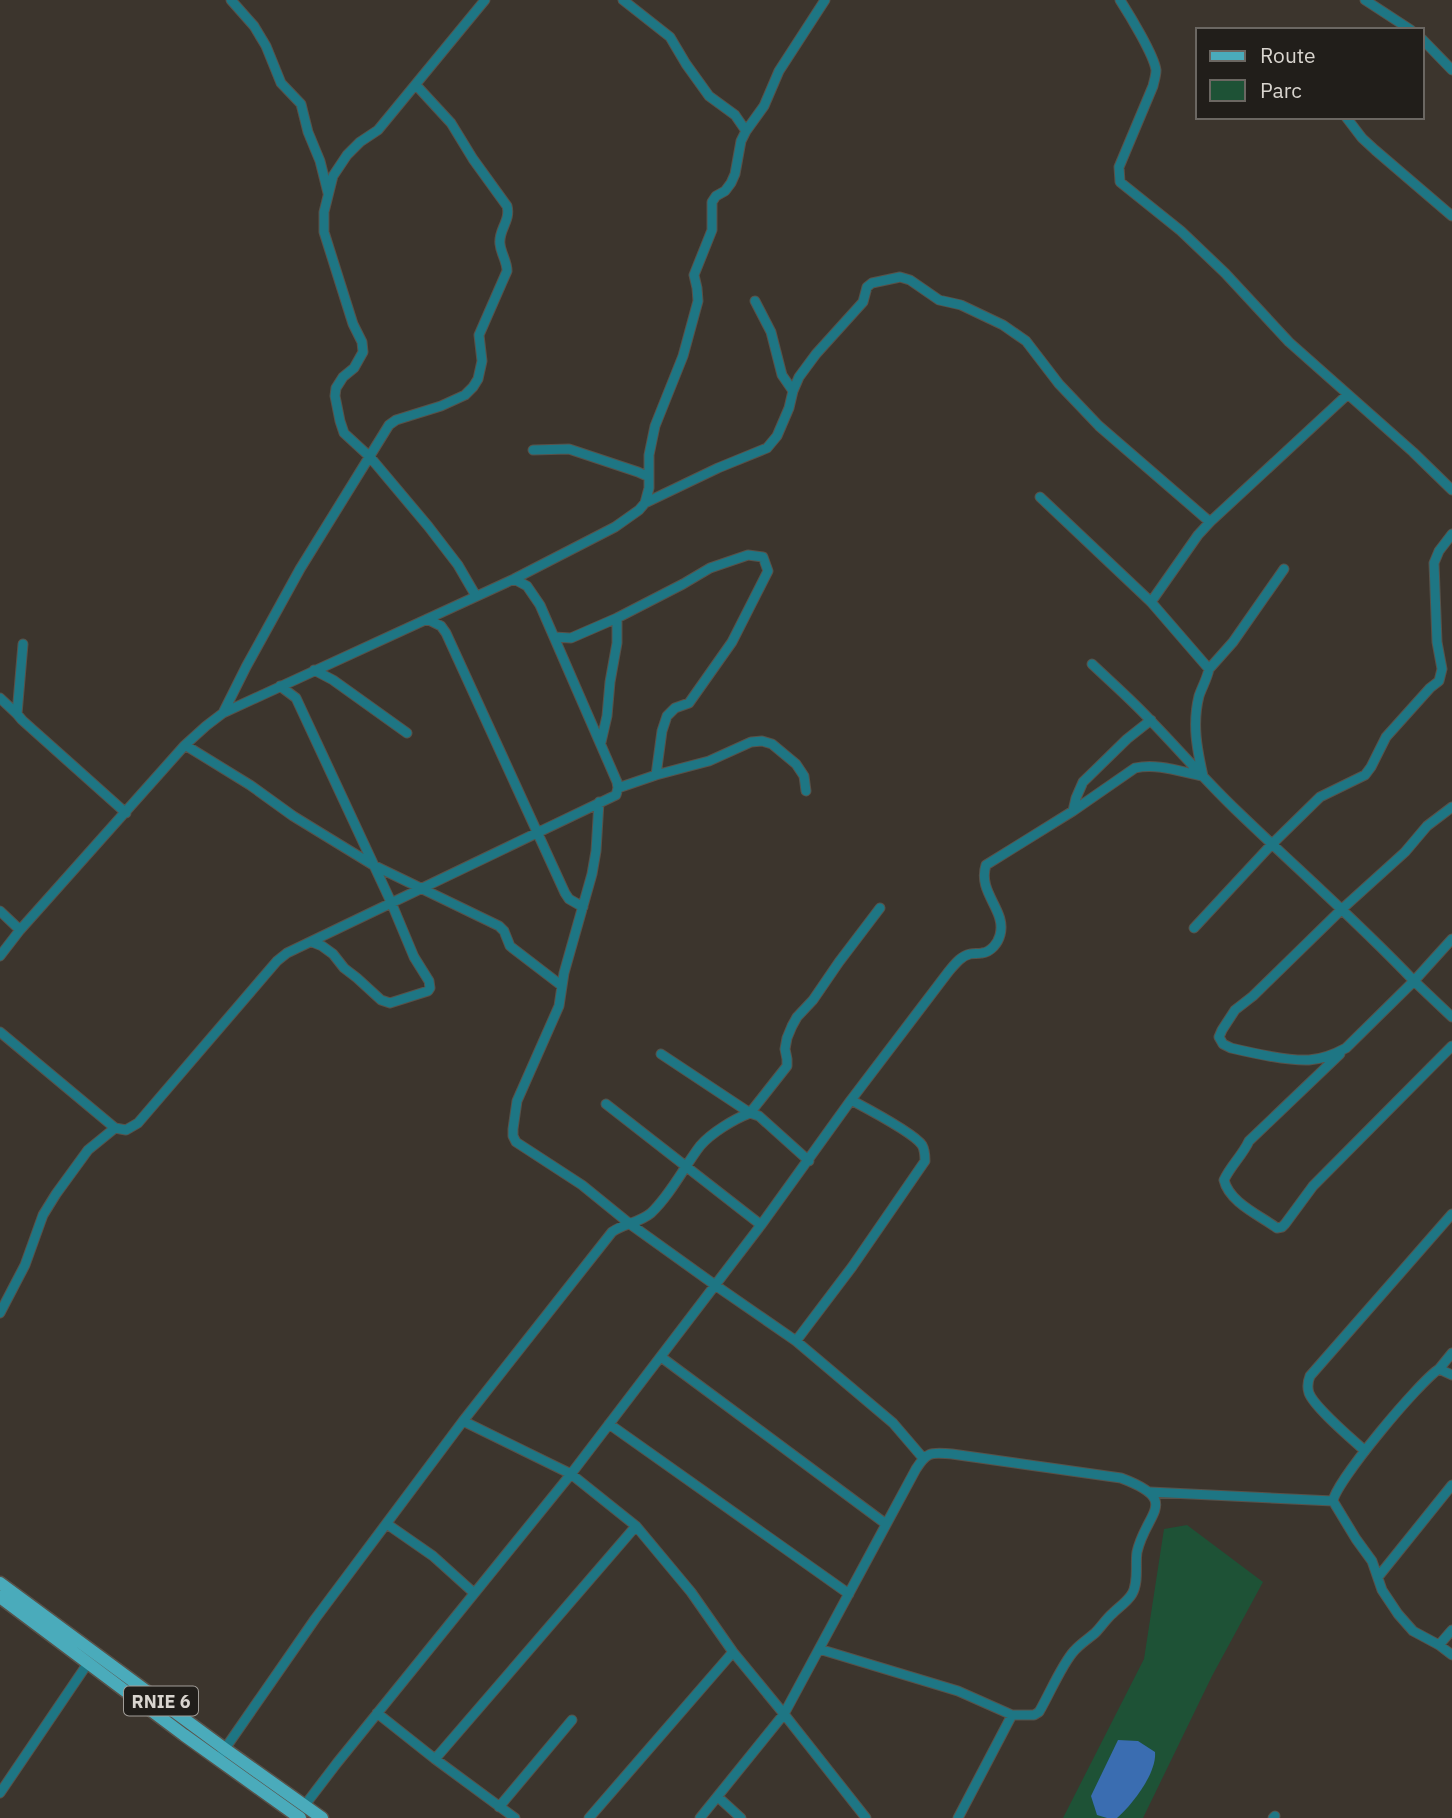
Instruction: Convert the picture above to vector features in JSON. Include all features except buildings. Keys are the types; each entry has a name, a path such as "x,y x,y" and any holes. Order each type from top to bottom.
{"main road":[{"name":"RNIE 6","path":"0,1583 222,1754 300,1818"},
{"name":"RNIE 6","path":"0,1597 88,1663 322,1818"}],"street":[{"path":"231,0 254,26 266,46 281,83 301,104 329,194"},
{"path":"476,596 458,565 428,526 370,457 344,433 335,396 336,388 343,377 354,368 363,352 362,342 353,324 324,232 324,212 333,176 347,155 378,130 485,0"},
{"path":"623,0 670,37 709,96 735,115 746,131"},
{"path":"646,503 649,455 655,426 683,356 698,301 694,275 712,230 712,202 731,184 746,131 764,106 779,71 825,0"},
{"path":"1120,0 1156,67 1153,86 1119,167 1120,182 1181,231 1225,273 1289,342 1452,490"},
{"path":"1366,0 1408,28"},
{"path":"1424,40 1452,70"},
{"path":"223,713 300,569 389,425 465,395 478,379 482,361 479,335 507,271 500,243 509,212 451,123 416,85"},
{"path":"1348,119 1362,138 1452,216"},
{"path":"0,956 20,930 185,746 223,713 514,579 615,527 646,503 767,447 777,436 799,377 863,302 867,287 876,283 906,278 939,300 961,305 1003,325 1026,341 1059,384 1099,426 1210,522"},
{"path":"755,301 771,332 782,375 793,391"},
{"path":"1151,602 1210,522 1347,394"},
{"path":"533,450 569,449 649,477"},
{"path":"1040,497 1151,602 1209,669"},
{"path":"1194,928 1320,797 1365,775 1386,737 1439,681 1442,669 1437,642 1434,563 1438,551 1452,534"},
{"path":"554,637 571,638 617,618 710,568 748,555 763,556 768,571 732,642 689,703 675,708 667,716 662,731 656,775"},
{"path":"1203,776 1197,751 1195,724 1199,696 1209,669 1233,642 1284,569"},
{"path":"0,1032 115,1128 126,1130 138,1123 277,961 287,953 616,795 618,789 601,742 534,594 527,586 514,579"},
{"path":"601,742 617,643 617,618"},
{"path":"427,619 434,621 446,633 565,894 583,907"},
{"path":"17,714 23,644"},
{"path":"1092,664 1151,720 1232,806 1377,942 1452,1017"},
{"path":"314,670 333,680 407,733"},
{"path":"280,686 296,698 414,957 430,985 428,991 390,1003 381,1000 344,968 333,954 312,942"},
{"path":"0,698 125,813"},
{"path":"1073,811 1083,782 1127,738 1151,720"},
{"path":"618,789 656,775 709,761 751,742 762,741 772,744 796,764 804,776 806,791"},
{"path":"185,746 373,865 499,926 510,946 562,986"},
{"path":"305,1805 571,1474 761,1225 948,971 960,959 970,954 988,952 996,944 1002,923 984,884 986,865 1073,811 1135,768 1161,767 1203,776"},
{"path":"600,802 596,851 564,973 559,1006 517,1101 513,1136 516,1142 582,1185 715,1286 796,1341 893,1423 923,1458"},
{"path":"1346,1048 1333,1055 1310,1060 1243,1051 1223,1044 1219,1037 1235,1010 1405,852 1427,826 1452,807"},
{"path":"222,1754 315,1619 604,1240 619,1227 642,1221 654,1210 702,1144 736,1118 750,1113 787,1066 787,1038 797,1017 813,1000 880,908"},
{"path":"0,911 20,930"},
{"path":"1452,939 1414,981 1249,1141 1224,1180 1225,1186 1235,1198 1277,1228 1282,1227 1313,1186 1452,1046"},
{"path":"661,1054 750,1113 759,1116 808,1161"},
{"path":"796,1341 852,1267 925,1161 924,1148 918,1141 851,1100"},
{"path":"606,1104 761,1225"},
{"path":"0,1313 25,1265 44,1215 56,1194 88,1150 115,1128"},
{"path":"1365,1451 1315,1405 1309,1392 1310,1376 1452,1214"},
{"path":"1452,1353 1365,1451 1335,1494 1334,1501 1372,1561 1382,1590 1398,1614 1413,1631 1452,1655"},
{"path":"660,1357 886,1524"},
{"path":"1440,1369 1452,1375"},
{"path":"463,1422 571,1474 636,1526 691,1591 733,1652 866,1818"},
{"path":"609,1424 849,1594"},
{"path":"700,1818 784,1714 886,1524 923,1458 930,1452 1121,1478 1150,1492 1334,1501"},
{"path":"1378,1577 1452,1485"},
{"path":"819,1649 958,1691 1012,1715 1034,1715 1040,1712 1073,1652 1097,1632 1134,1589 1138,1549 1156,1508 1150,1492"},
{"path":"387,1524 433,1556 474,1593"},
{"path":"435,1759 636,1526"},
{"path":"1439,1645 1452,1630"},
{"path":"589,1818 733,1652"},
{"path":"0,1793 88,1663"},
{"path":"377,1713 515,1818"},
{"path":"958,1818 1012,1715"},
{"path":"499,1807 572,1720"},
{"path":"718,1797 741,1818"}],"green space":[{"path":"1187,1525 1263,1582 1212,1676 1143,1818 1063,1818 1144,1659 1164,1529"}],"water":[{"path":"1118,1740 1138,1741 1155,1752 1155,1760 1148,1779 1130,1805 1117,1818 1107,1818 1097,1815 1091,1796"}]}
